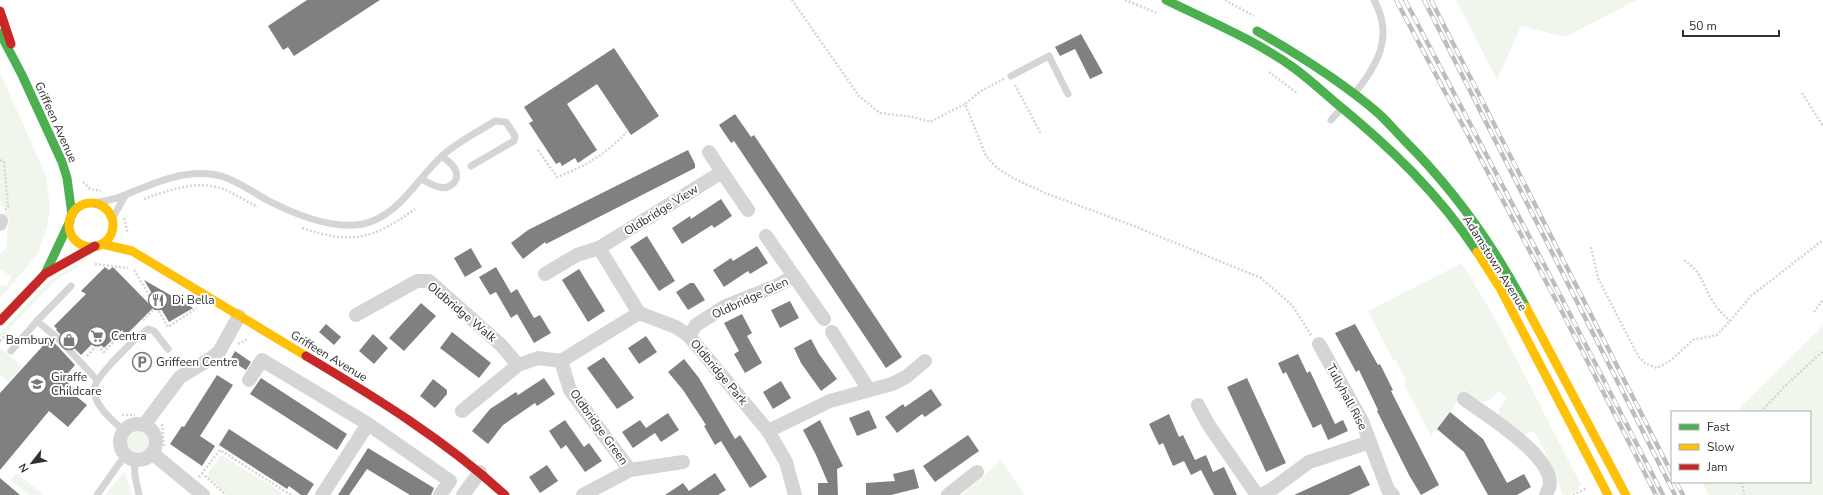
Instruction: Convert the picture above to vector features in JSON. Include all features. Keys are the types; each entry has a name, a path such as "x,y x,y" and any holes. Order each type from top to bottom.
{"street":[{"name":"Adamstown Avenue","path":"1166,0 1239,35 1348,101 1380,115 1426,162 1472,218 1511,278 1626,495"},
{"name":"Griffeen Avenue","path":"0,11 22,75"},
{"name":"Adamstown Avenue","path":"1246,26 1296,53 1348,101 1372,133 1408,166 1441,203 1465,234 1500,288 1608,495"},
{"name":"Griffeen Avenue","path":"0,33 22,75 62,162 67,178 71,218"},
{"path":"709,152 748,210"},
{"name":"Oldbridge View","path":"545,274 577,255 599,248 722,172"},
{"name":"Griffeen Avenue","path":"67,178 85,199"},
{"path":"0,322 45,274 75,210 85,199 105,208 112,223 111,233 99,245 45,274"},
{"path":"71,218 72,235 76,240 88,246 99,245"},
{"name":"Griffeen Avenue","path":"112,223 132,251"},
{"name":"Oldbridge Glen","path":"766,236 824,319"},
{"name":"Griffeen Avenue","path":"99,245 132,251 383,402 480,472 504,495"},
{"path":"462,411 518,365 538,358 561,361 639,313 599,248"},
{"name":"Oldbridge Glen","path":"690,336 696,325 726,306 776,286 794,276"},
{"name":"Oldbridge Walk","path":"356,315 417,281 429,281 501,345 518,365"},
{"name":"Oldbridge Park","path":"639,313 676,327 690,336 768,431 786,462 795,495"},
{"path":"144,425 180,377 219,352 239,316"},
{"path":"832,332 869,390"},
{"name":"Tullyhall Rise","path":"1319,344 1362,422 1388,490 1393,495"},
{"path":"249,380 262,360 368,424 450,481 440,495"},
{"name":"Oldbridge Green","path":"561,361 570,390 630,470"},
{"path":"768,431 830,401 892,384 906,377 925,361"},
{"path":"1464,399 1533,450 1547,472 1550,483 1546,495"},
{"path":"1198,405 1208,424 1259,495 1271,490 1309,462 1370,442"},
{"path":"158,451 143,459 130,457 122,450 120,441 124,431 133,424 144,425 149,428 155,437 158,451 192,486 203,495"},
{"path":"322,495 368,424"},
{"name":"Oldbridge Green","path":"583,495 630,470 683,462"},
{"path":"463,495 480,472"},
{"path":"948,495 977,472"}],"lane":[{"path":"1331,120 1367,77 1382,46 1384,26 1380,11 1374,0"},
{"path":"1011,76 1049,56 1068,94"},
{"path":"85,199 125,196 150,184 179,176 211,174 228,179 278,205 317,220 335,225 351,226 374,221 388,213 422,179 442,156 495,120 506,122 515,136 514,141 470,166"},
{"path":"422,179 440,188 450,187 453,184 457,175 455,168 442,156"},
{"path":"112,223 125,196"},
{"path":"11,351 37,321 71,286"},
{"path":"37,321 61,341 97,380"},
{"path":"124,431 107,415 97,401 94,388 97,380 120,355 148,329 154,331 168,349"},
{"path":"96,495 130,457"},
{"path":"130,457 139,495"}],"path":[{"path":"792,0 859,96 880,113 913,116 930,122 965,104 981,91 1011,76 1041,134"},
{"path":"1125,0 1159,14"},
{"path":"1266,71 1298,93"},
{"path":"1802,93 1823,126"},
{"path":"965,104 986,156 997,168 1011,177 1045,193 1134,226 1261,278 1292,305 1312,336 1319,344"},
{"path":"538,150 557,177 584,167 600,156 627,132"},
{"path":"0,160 4,162 8,207 0,221"},
{"path":"1591,247 1598,278 1613,310 1638,356 1646,364 1657,368 1670,361 1693,340 1717,334 1751,296 1823,240"},
{"path":"1684,260 1697,270 1711,300 1730,321"},
{"path":"134,270 168,327 198,307"},
{"path":"1814,312 1823,300"},
{"path":"141,323 156,307"},
{"path":"65,381 97,345 104,352 121,334 125,338 130,333"},
{"path":"232,348 251,338"},
{"path":"1762,411 1784,387 1823,351"},
{"path":"158,451 163,421"},
{"path":"192,486 220,450 290,495"},
{"path":"202,473 226,495"},
{"path":"1573,495 1587,488 1583,482"},
{"path":"1742,483 1744,495"}],"shaded area":[{"path":"1456,0 1637,0 1565,37 1521,26 1497,80"},
{"path":"0,72 46,176 50,207 47,228 37,255 0,298 0,284 7,286 11,276 0,269 0,254 6,248 9,220 6,219 5,213 8,211 5,207 2,207 0,200"},
{"path":"1462,263 1500,327 1581,485 1578,486 1580,489 1569,495 1562,495 1556,473 1534,431 1523,435 1499,416 1499,409 1507,398 1499,391 1489,400 1482,401 1474,398 1464,390 1457,399 1459,400 1431,436 1404,384 1407,382 1395,359 1393,360 1368,311"},
{"path":"76,264 78,267 58,278 0,338 0,333 48,282"},
{"path":"1823,326 1823,495 1709,495 1703,483 1811,483 1811,411 1736,411"},
{"path":"0,348 22,366 8,382 0,374"},
{"path":"139,430 144,431 150,437 150,447 144,453 139,454 134,453 128,447 127,442 128,437 134,431"},
{"path":"221,455 283,493 278,495 228,495 206,476"},
{"path":"1001,460 1025,495 962,495 996,465"},
{"path":"125,472 132,495 105,495 123,473"},
{"path":"17,473 44,495 29,495 11,480"}],"building":[{"path":"307,0 380,0 294,56 288,47 283,50 268,26"},
{"path":"1081,34 1103,73 1090,79 1075,49 1060,56 1055,47"},
{"path":"614,48 659,116 631,135 597,84 567,104 597,150 578,163 575,158 562,166 560,162 556,164 529,123 533,121 524,107"},
{"path":"735,114 751,137 754,135 902,357 886,368 734,141 731,143 719,125"},
{"path":"688,150 695,164 695,168 546,244 545,242 523,259 511,243 528,230"},
{"path":"721,199 732,216 714,228 712,225 682,244 672,228 690,216 691,219"},
{"path":"647,236 675,281 659,291 630,247"},
{"path":"757,246 768,263 750,274 748,271 724,287 713,270 731,258 733,261"},
{"path":"471,248 482,267 465,277 454,258"},
{"path":"105,267 109,270 113,267 153,308 126,335 122,330 104,348 96,340 81,355 56,330 57,329 54,326 86,294 81,291"},
{"path":"496,267 511,293 517,289 534,318 540,315 551,333 534,343 517,314 511,318 496,292 490,295 479,277"},
{"path":"579,269 605,311 588,322 562,280"},
{"path":"144,280 193,308 169,322"},
{"path":"690,283 694,283 705,300 688,310 676,292"},
{"path":"790,301 799,318 780,328 771,310"},
{"path":"421,303 436,316 404,351 389,338"},
{"path":"742,314 752,333 747,336 762,363 745,373 734,354 739,351 724,323"},
{"path":"326,324 341,337 334,345 319,332"},
{"path":"1355,324 1378,365 1380,364 1393,390 1391,391 1439,485 1421,495 1409,475 1377,411 1378,410 1359,370 1356,372 1335,333"},
{"path":"452,332 491,363 479,378 440,348"},
{"path":"373,334 388,348 374,364 359,351"},
{"path":"646,336 657,352 639,364 628,348"},
{"path":"50,338 75,365 63,379 74,388 71,392 87,405 68,427 49,411 0,470 0,393"},
{"path":"811,339 819,354 837,379 821,391 801,363 794,348"},
{"path":"235,351 251,362 246,370 230,360"},
{"path":"1298,354 1307,373 1310,371 1335,424 1343,420 1348,431 1328,440 1321,424 1313,428 1286,372 1283,374 1278,363"},
{"path":"604,357 634,398 617,409 587,368"},
{"path":"684,359 699,378 735,439 740,435 767,477 750,488 721,441 715,445 704,426 706,425 683,390 668,372"},
{"path":"217,375 233,385 200,436 215,446 202,466 170,444 182,426 184,427"},
{"path":"261,378 347,434 337,450 250,394"},
{"path":"544,378 555,394 537,406 535,403 503,425 488,444 472,431 490,409 516,392 518,395"},
{"path":"1247,378 1286,463 1266,472 1227,387"},
{"path":"433,379 447,390 447,394 435,408 420,396"},
{"path":"781,381 791,398 773,409 763,392"},
{"path":"931,389 942,405 925,417 922,414 897,433 885,417 903,404 905,407"},
{"path":"869,410 877,428 857,436 849,418"},
{"path":"1450,412 1483,439 1507,483 1524,474 1531,487 1517,495 1488,495 1464,452 1437,429"},
{"path":"668,413 679,430 661,442 655,433 633,448 622,432 640,420 646,428"},
{"path":"1169,414 1179,437 1183,435 1195,460 1206,455 1213,472 1224,467 1237,495 1214,495 1201,470 1191,475 1184,461 1173,466 1163,443 1159,445 1149,424"},
{"path":"565,420 584,447 589,443 602,461 585,472 566,445 561,449 549,431"},
{"path":"820,420 843,466 837,469 838,495 818,495 818,483 828,483 803,430"},
{"path":"229,429 314,484 307,495 301,495 289,486 287,489 219,445"},
{"path":"968,435 979,451 935,482 923,466"},
{"path":"368,448 434,488 431,495 410,495 367,469 349,495 338,495"},
{"path":"547,465 558,481 540,493 529,477"},
{"path":"1360,465 1370,485 1349,495 1294,495"},
{"path":"914,469 919,488 891,495 866,495 866,483 895,481 893,474"},
{"path":"715,473 726,490 718,495 665,495 683,483 689,491"},
{"path":"0,478 20,495 0,495"}],"railway":[{"path":"1396,0 1559,306 1656,495"},
{"path":"1405,0 1663,495"},
{"path":"1424,0 1675,495"},
{"path":"1431,0 1671,472"},
{"path":"1677,483 1683,495"}],"traffic: fast":[{"path":"1166,0 1248,40 1279,58 1305,76 1394,154 1412,172 1447,210 1477,252"},
{"path":"1257,31 1335,79 1385,119 1440,179 1472,220 1514,284 1526,307"},
{"path":"0,33 22,75 62,162 67,178 72,215"},
{"path":"45,274 70,221"}],"traffic: slow":[{"path":"91,203 103,207 109,213 113,225 109,237 103,243 91,247 79,243 73,237 69,225 73,213 79,207 91,203"},
{"path":"102,244 132,251 306,356"},
{"path":"1477,252 1500,288 1608,495"},
{"path":"1526,307 1626,495"}],"traffic: jam":[{"path":"0,11 11,44"},
{"path":"0,321 45,274 95,246"},
{"path":"306,356 409,420 458,456 505,495"}],"place":[{"name":"Di Bella","path":"158,300"},
{"name":"Centra","path":"97,336"},
{"name":"Bambury","path":"69,340"},
{"name":"Griffeen Centre","path":"142,362"},
{"name":"Giraffe Childcare","path":"37,384"}]}
